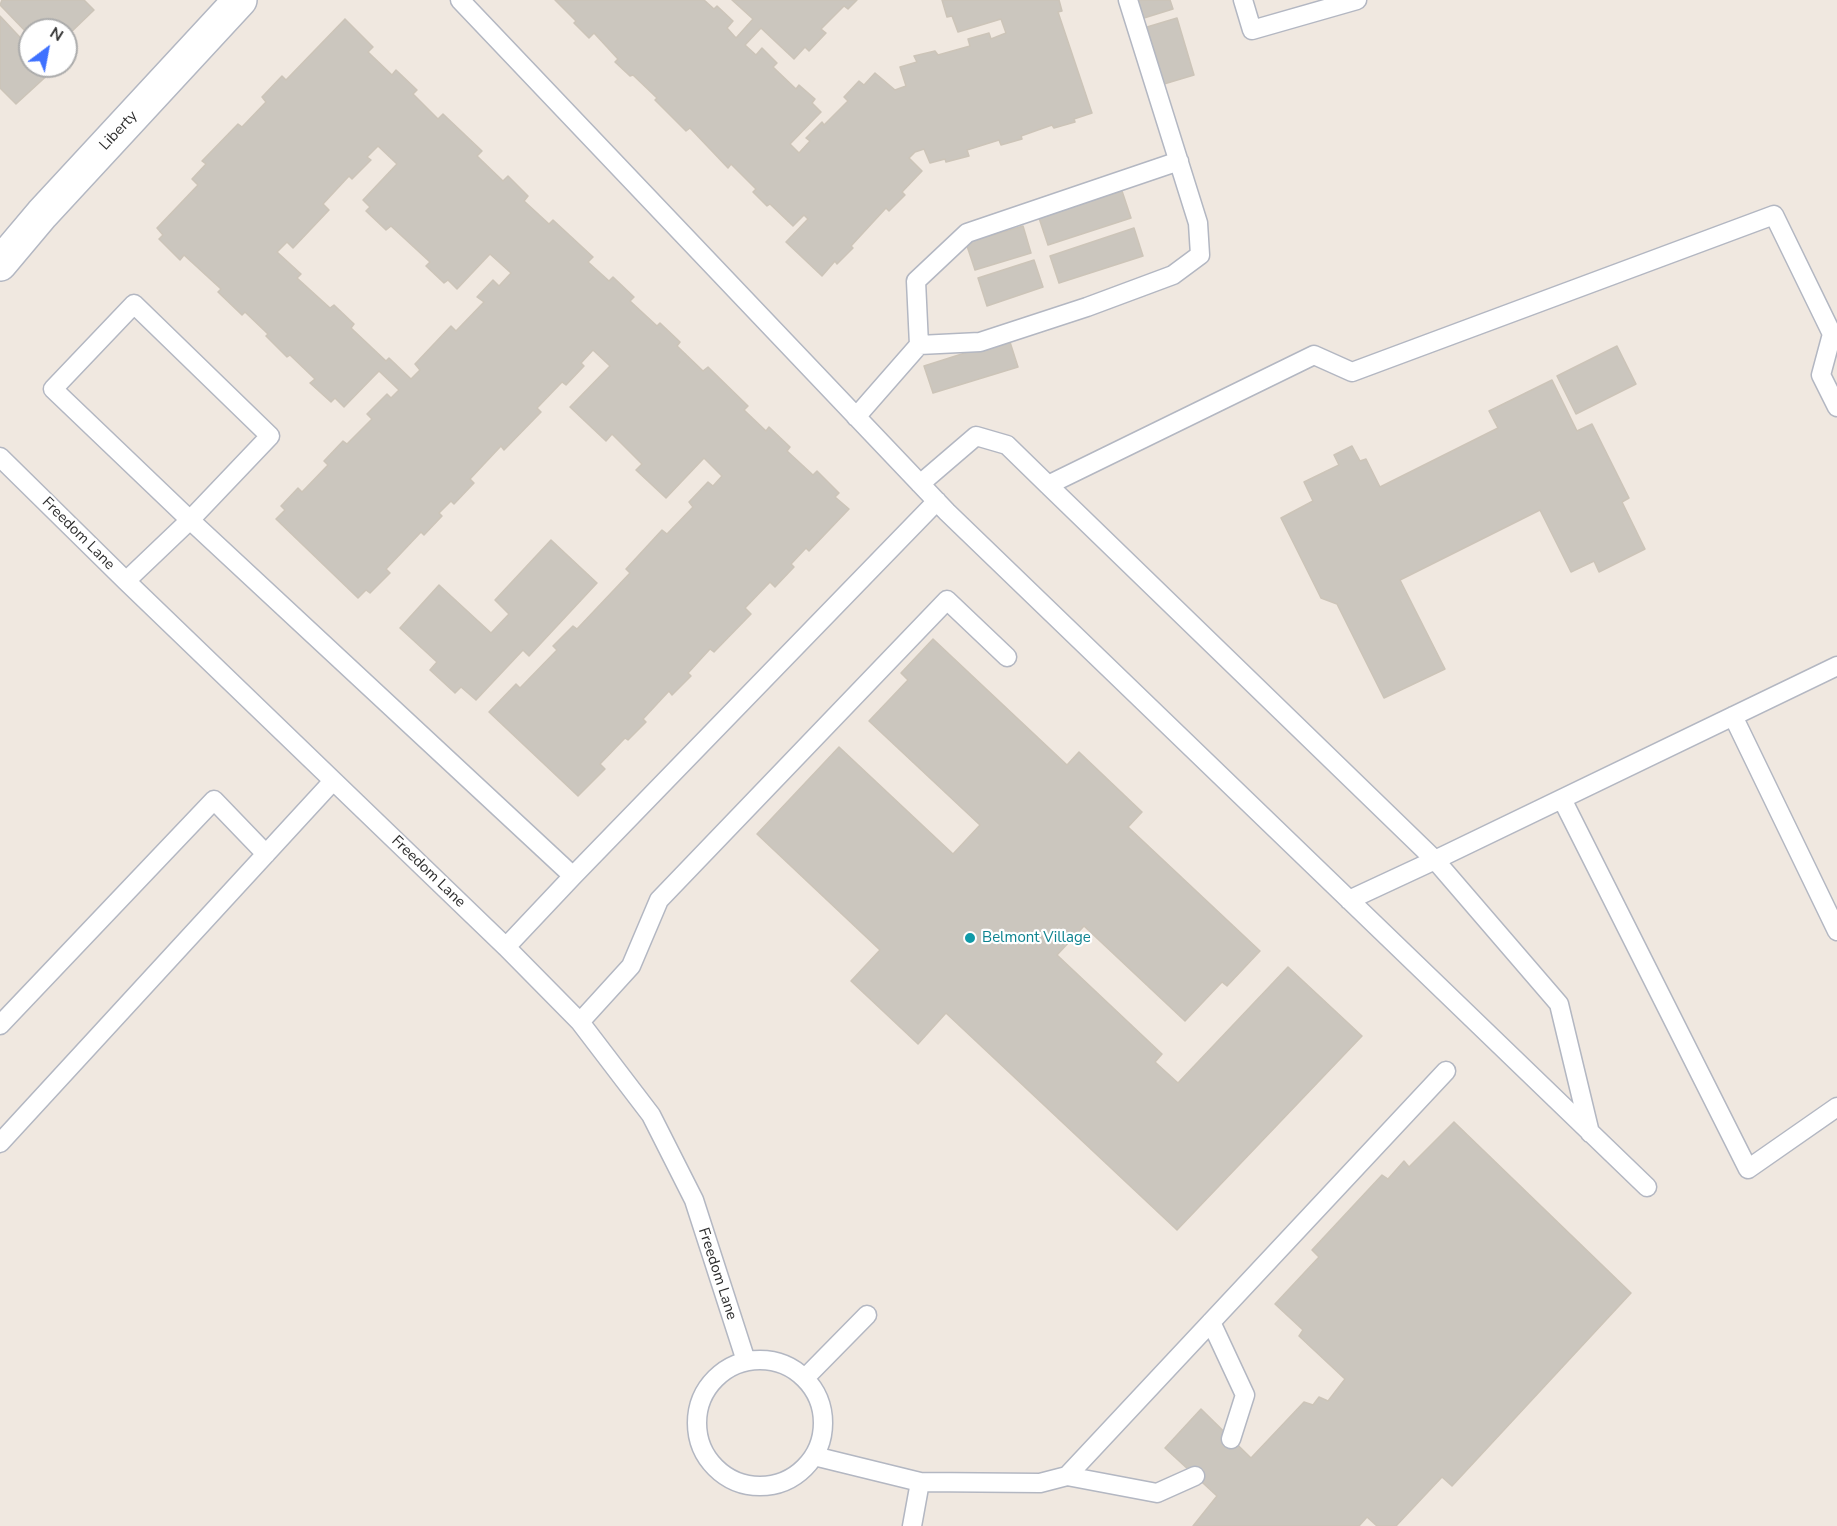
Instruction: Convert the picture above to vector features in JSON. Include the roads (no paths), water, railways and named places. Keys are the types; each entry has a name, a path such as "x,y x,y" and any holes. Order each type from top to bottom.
{"street":[{"name":"Liberty","path":"0,264 42,214 240,0"}],"lane":[{"path":"460,0 920,484 1647,1187"},
{"path":"919,345 980,342 1087,307 1173,275 1200,255 1198,223 1128,0"},
{"path":"1243,0 1252,30 1356,0"},
{"path":"856,417 919,345 916,280 967,233 1179,161"},
{"path":"1048,485 1314,355 1352,372 1774,215 1832,334 1821,375 1837,407"},
{"path":"126,581 190,520 270,436 134,304 53,389 190,520 573,876"},
{"path":"920,484 976,436 1007,445 1435,860 1559,1004 1590,1133"},
{"name":"Freedom Lane","path":"0,457 506,947 580,1022 651,1115 694,1200 746,1361"},
{"path":"506,947 937,501"},
{"path":"580,1022 631,966 659,900 947,600 1007,657"},
{"path":"1349,900 1837,666"},
{"path":"1734,716 1837,931"},
{"path":"3,1133 333,780"},
{"path":"1562,799 1748,1169 1837,1107"},
{"path":"0,1025 214,800 266,854"},
{"path":"1067,1476 1446,1071"},
{"path":"805,1378 867,1315"},
{"path":"1211,1322 1245,1395 1231,1439"},
{"path":"767,1360 788,1366 805,1378 817,1395 823,1415 822,1437 814,1456 800,1472 781,1482 762,1486 741,1483 723,1473 709,1459 700,1440 697,1420 701,1400 711,1382 727,1369 746,1361 767,1360"},
{"path":"814,1456 920,1482 1040,1483 1067,1476 1157,1493 1195,1476"},
{"path":"912,1526 920,1482"}],"place":[{"name":"Belmont Village","path":"970,938"}]}
